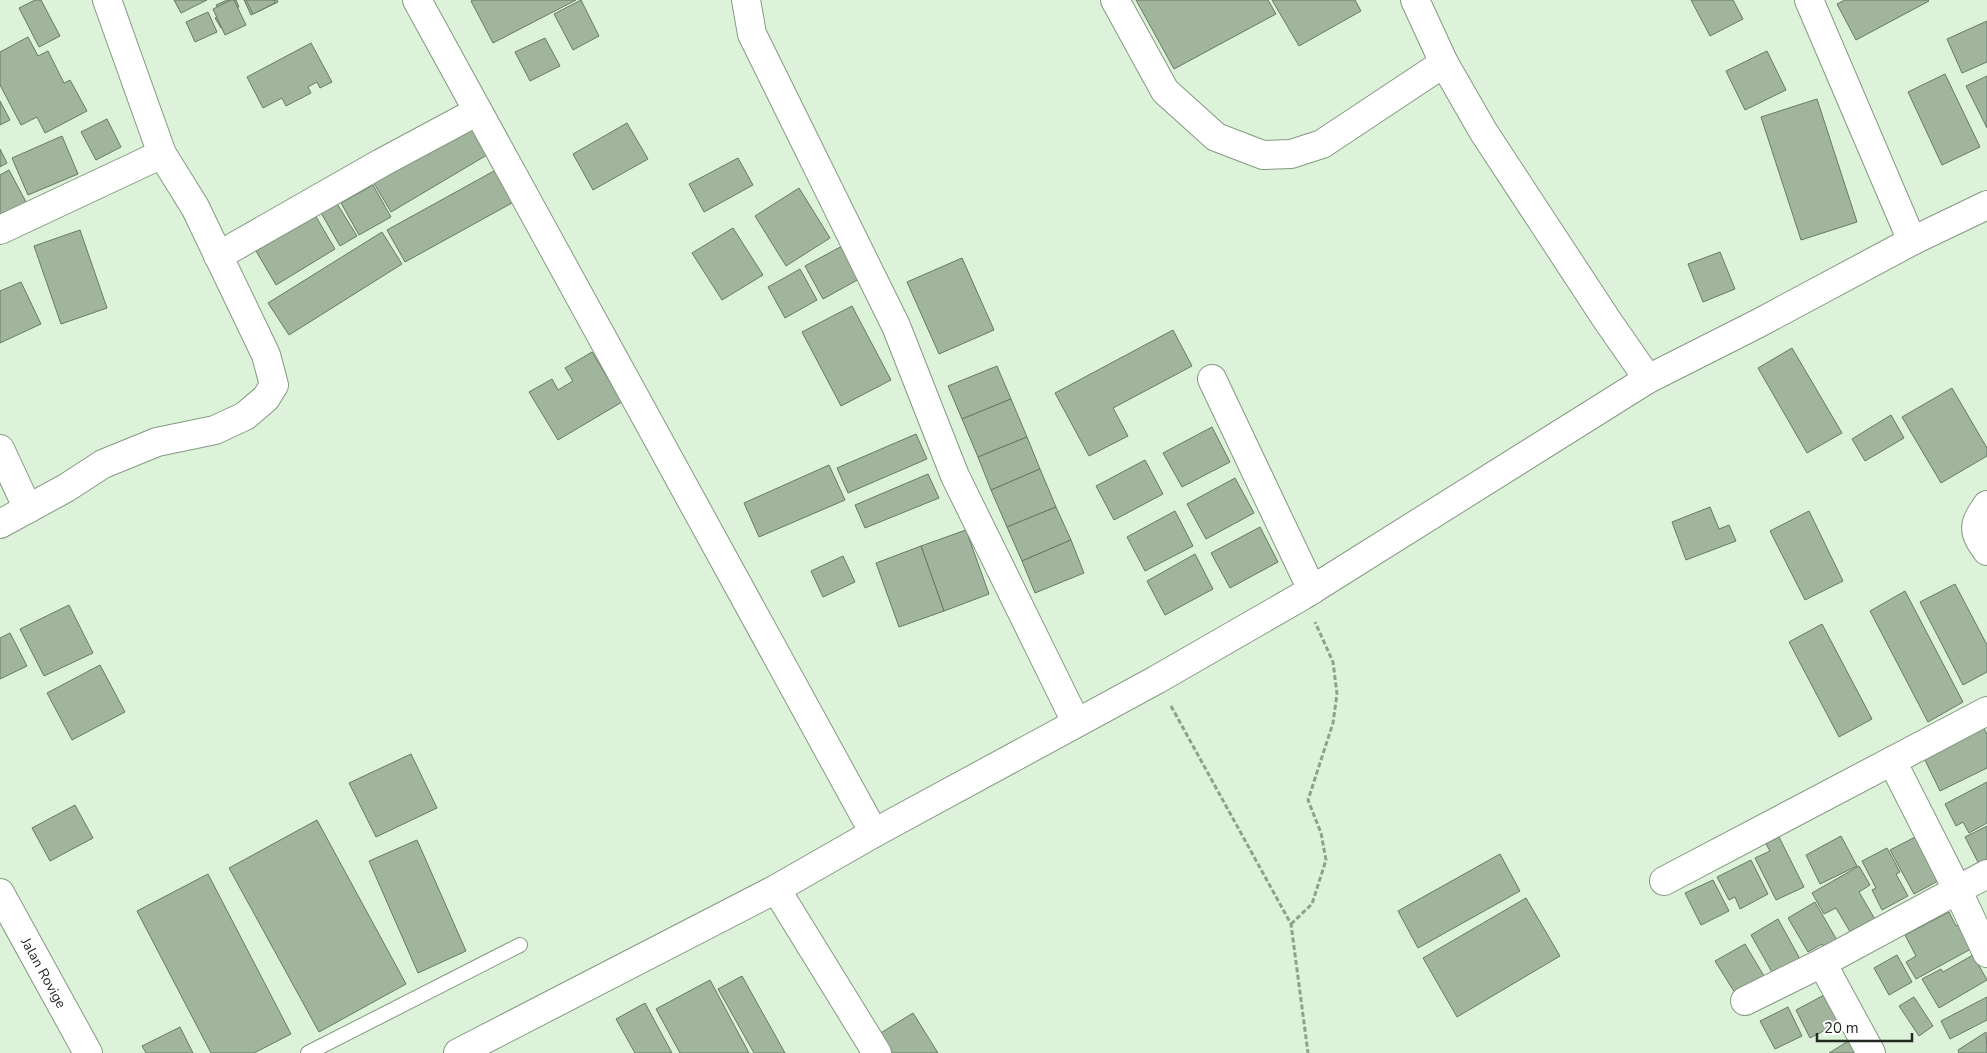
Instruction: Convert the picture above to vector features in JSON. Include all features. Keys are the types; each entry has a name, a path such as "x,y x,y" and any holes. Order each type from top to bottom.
{"street":[{"path":"0,524 66,488 102,464 157,442 215,430 244,416 266,398 274,385 266,355 218,256 194,207 162,154 107,0"},
{"path":"417,0 874,833"},
{"path":"746,0 752,34 896,326 955,476 1076,722"},
{"path":"1115,0 1166,91 1216,137 1263,155 1290,154 1322,144 1444,63"},
{"path":"1415,0 1444,63 1489,139 1607,320 1648,379"},
{"path":"1809,0 1912,241"},
{"path":"218,256 381,163 478,112"},
{"path":"0,230 162,154"},
{"path":"458,1053 776,889 874,833 1156,680 1307,593 1648,379 1757,324 1912,241 1987,205"},
{"path":"1212,379 1307,593"},
{"path":"0,448 28,509"},
{"path":"1987,505 1977,520 1976,538 1987,551"},
{"path":"1664,881 1987,711"},
{"path":"1892,760 1987,953"},
{"path":"1746,1001 1822,963 1987,874"},
{"path":"776,889 877,1053"},
{"name":"Jalan Rovige","path":"0,894 88,1053"},
{"path":"1822,963 1871,1053"}],"lane":[{"path":"308,1053 520,946"}],"path":[{"path":"1291,924 1312,904 1326,860 1321,833 1308,800 1333,723 1337,694 1334,662 1307,593"},
{"path":"1156,680 1291,924 1308,1053"}],"building":[{"path":"35,0 41,0 60,36 39,47 19,8"},
{"path":"174,0 207,0 181,13"},
{"path":"227,0 236,0 239,7 233,9 238,20 221,28 215,18 221,14 216,5"},
{"path":"234,0 246,25 225,35 213,9"},
{"path":"244,0 277,0 278,2 251,15"},
{"path":"246,0 274,0 275,3 253,14"},
{"path":"576,0 493,43 471,1"},
{"path":"581,0 599,36 573,50 554,14"},
{"path":"1136,0 1268,0 1276,14 1174,69"},
{"path":"1272,0 1355,0 1361,11 1299,46"},
{"path":"1691,0 1733,0 1743,19 1710,36"},
{"path":"1845,0 1929,1 1856,40 1837,4"},
{"path":"208,12 217,32 195,42 186,22"},
{"path":"1987,21 1987,62 1962,73 1947,39"},
{"path":"28,37 38,56 48,51 64,83 70,80 87,111 45,133 37,117 21,125 0,85 0,52"},
{"path":"545,38 560,66 530,81 515,52"},
{"path":"311,43 332,82 320,88 317,82 308,87 311,93 286,106 282,98 263,108 247,77"},
{"path":"1767,51 1786,90 1745,110 1726,71"},
{"path":"1945,74 1980,147 1942,165 1908,92"},
{"path":"1987,76 1987,128 1966,86"},
{"path":"1817,99 1857,222 1801,240 1761,117"},
{"path":"0,101 10,120 0,125"},
{"path":"107,119 121,147 96,160 81,132"},
{"path":"473,120 492,152 391,212 372,180"},
{"path":"627,123 648,159 593,190 573,154"},
{"path":"62,136 78,174 28,195 12,158"},
{"path":"0,149 7,163 0,167"},
{"path":"738,158 753,185 704,212 689,184"},
{"path":"503,166 521,198 405,262 387,230"},
{"path":"9,170 26,202 0,216 0,175"},
{"path":"373,185 391,217 359,235 341,203"},
{"path":"799,188 830,238 786,266 755,216"},
{"path":"336,202 357,236 340,246 320,211"},
{"path":"315,215 335,249 276,285 256,251"},
{"path":"733,228 763,275 722,300 692,253"},
{"path":"80,230 107,308 61,324 34,246"},
{"path":"382,232 402,264 289,335 268,303"},
{"path":"844,245 861,278 823,299 805,266"},
{"path":"1720,252 1735,289 1703,302 1688,264"},
{"path":"962,258 994,330 939,354 907,282"},
{"path":"800,269 817,300 785,318 768,287"},
{"path":"21,282 41,324 0,343 0,291"},
{"path":"852,306 891,380 841,406 802,332"},
{"path":"1173,330 1192,366 1113,408 1128,436 1089,456 1055,393"},
{"path":"1792,348 1842,433 1807,453 1758,368"},
{"path":"592,352 622,402 558,440 529,392 552,379 558,390 573,381 565,368"},
{"path":"997,366 1011,399 962,419 948,386"},
{"path":"1952,388 1987,448 1987,456 1941,483 1902,417"},
{"path":"1011,399 1027,437 978,457 962,419"},
{"path":"1891,415 1904,438 1865,461 1852,439"},
{"path":"1212,427 1230,462 1182,487 1163,453"},
{"path":"916,434 927,459 848,493 837,468"},
{"path":"1027,437 1040,469 991,490 978,457"},
{"path":"1145,460 1163,494 1114,520 1096,486"},
{"path":"829,465 845,500 759,537 744,503"},
{"path":"1040,469 1056,507 1007,527 991,490"},
{"path":"928,474 939,498 865,528 855,505"},
{"path":"1235,478 1254,513 1206,539 1187,504"},
{"path":"1056,507 1071,540 1022,561 1007,527"},
{"path":"1710,507 1719,529 1729,525 1736,541 1686,560 1672,522"},
{"path":"1175,511 1193,546 1145,571 1127,537"},
{"path":"1809,511 1843,581 1805,600 1770,531"},
{"path":"1260,527 1278,562 1230,588 1211,553"},
{"path":"966,530 989,594 944,611 921,546"},
{"path":"1071,540 1084,573 1035,593 1022,561"},
{"path":"921,546 944,611 899,627 876,563"},
{"path":"1195,554 1213,589 1165,615 1147,581"},
{"path":"843,556 855,582 823,597 811,571"},
{"path":"1955,584 1987,645 1987,672 1963,685 1920,602"},
{"path":"1905,591 1963,702 1928,722 1870,611"},
{"path":"69,605 93,653 44,676 20,629"},
{"path":"1822,624 1872,719 1839,737 1789,642"},
{"path":"10,633 27,666 0,679 0,638"},
{"path":"100,665 125,712 72,740 47,693"},
{"path":"1983,727 1987,734 1987,768 1940,791 1923,756"},
{"path":"411,754 437,808 376,837 349,783"},
{"path":"1987,782 1987,823 1969,833 1963,822 1956,826 1945,804"},
{"path":"75,805 93,838 50,861 32,828"},
{"path":"317,820 406,984 319,1032 229,868"},
{"path":"1987,826 1987,867 1982,870 1965,837"},
{"path":"1923,833 1929,845 1921,849 1938,881 1914,894 1890,850"},
{"path":"1841,836 1857,866 1820,884 1806,855"},
{"path":"1779,837 1804,887 1776,900 1755,858 1770,851 1766,844"},
{"path":"417,840 466,951 418,973 369,861"},
{"path":"1887,848 1900,872 1896,874 1908,896 1882,910 1872,890 1876,888 1862,861"},
{"path":"1500,854 1520,891 1418,948 1398,911"},
{"path":"1751,860 1768,894 1740,909 1735,897 1729,900 1717,877"},
{"path":"1859,866 1870,885 1859,892 1876,921 1852,935 1836,908 1824,914 1812,893"},
{"path":"208,874 291,1034 254,1053 211,1053 137,911"},
{"path":"1713,880 1729,911 1701,925 1685,893"},
{"path":"1526,898 1560,956 1457,1017 1423,958"},
{"path":"1815,902 1838,942 1825,950 1822,944 1808,952 1788,918"},
{"path":"1949,912 1956,926 1967,920 1980,944 1916,979 1906,962 1916,956 1905,935"},
{"path":"1778,919 1800,959 1773,974 1751,935"},
{"path":"1745,944 1764,976 1735,993 1715,961"},
{"path":"1897,955 1912,982 1889,995 1874,968"},
{"path":"1973,955 1987,980 1939,1008 1922,979 1941,969 1943,972"},
{"path":"742,976 785,1053 754,1053 718,989"},
{"path":"710,980 749,1053 680,1053 656,1009"},
{"path":"1826,994 1841,1022 1810,1038 1796,1010"},
{"path":"1914,997 1933,1026 1919,1036 1899,1006"},
{"path":"1987,997 1987,1020 1950,1039 1941,1021"},
{"path":"645,1003 672,1053 635,1053 616,1019"},
{"path":"1788,1007 1802,1036 1775,1049 1760,1021"},
{"path":"913,1013 938,1053 880,1053 871,1039"},
{"path":"180,1027 193,1053 146,1053 142,1046"},
{"path":"1986,1032 1987,1053 1959,1053 1958,1050"},
{"path":"1850,1040 1858,1053 1829,1053"}]}
